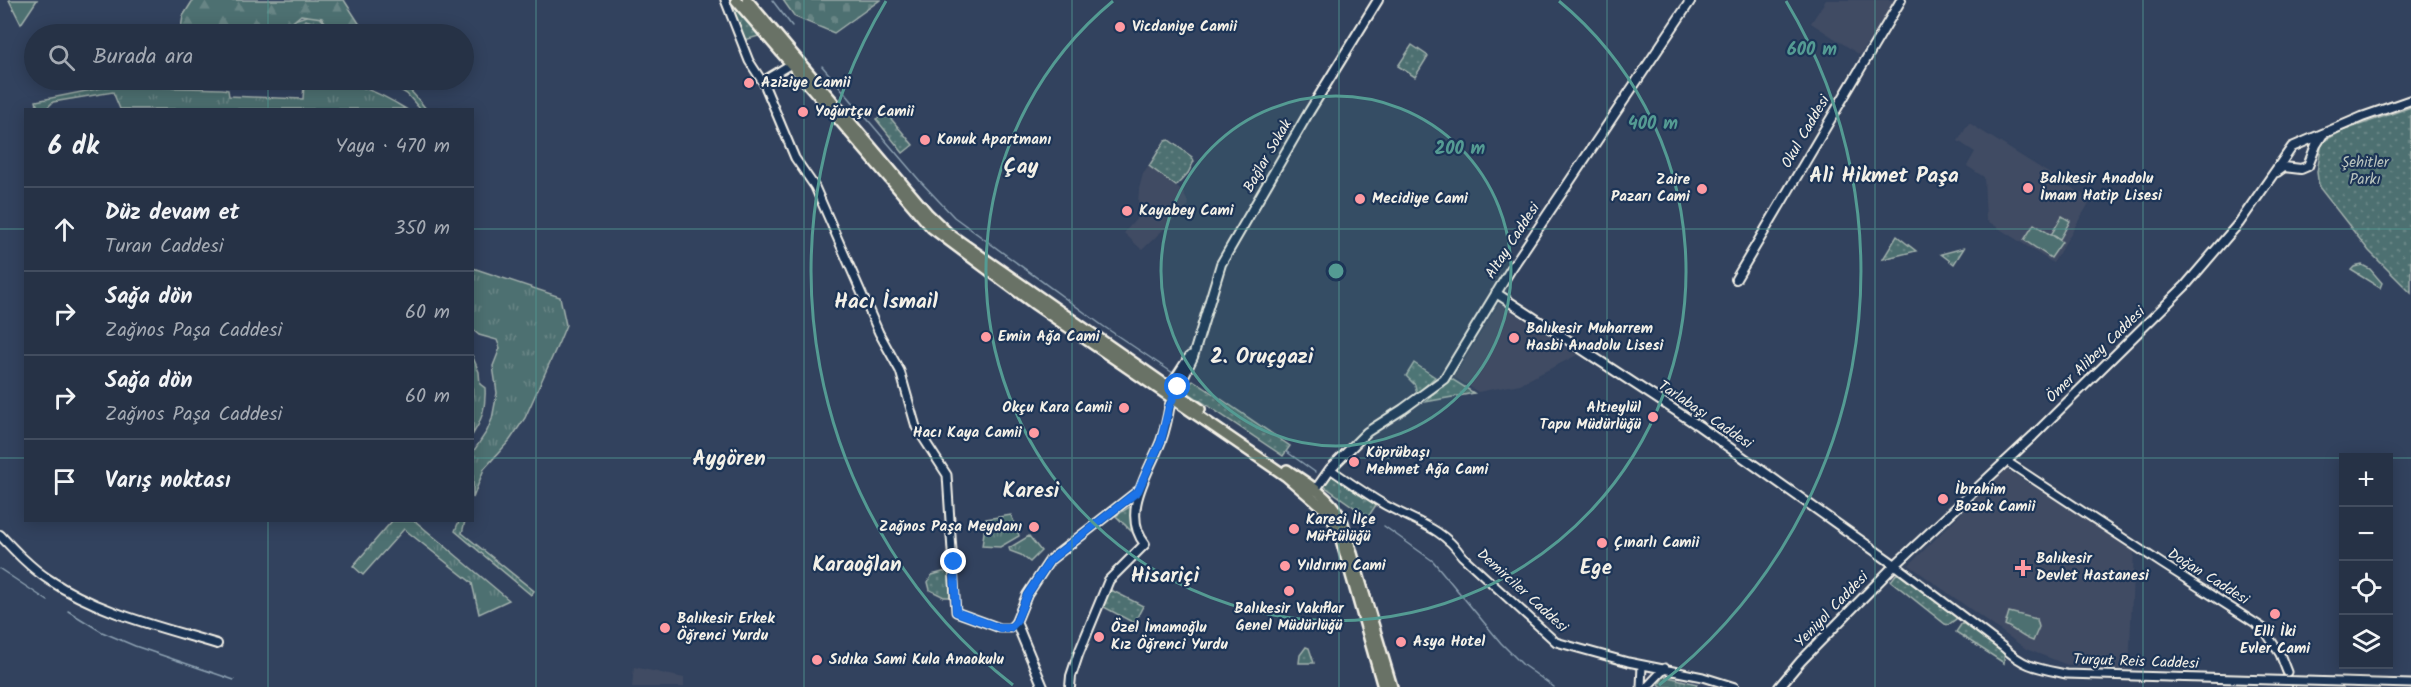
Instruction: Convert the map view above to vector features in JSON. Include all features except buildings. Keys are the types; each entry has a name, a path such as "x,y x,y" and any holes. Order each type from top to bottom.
{"highway":[{"path":"736,0 801,61 927,213 949,234 1160,381 1185,407 1300,487 1314,493 1338,529 1383,687"},
{"path":"747,0 801,61 932,228 988,270 1173,394 1337,510 1347,529 1392,687"}],"main road":[{"name":"Bağlar Sokak","path":"1138,491 1161,441 1173,394 1196,347 1221,264 1378,0"},
{"name":"Altay Caddesi","path":"1314,493 1330,469 1367,432 1444,379 1496,293 1691,0"},
{"name":"Okul Caddesi","path":"1736,279 1901,0"},
{"path":"2273,175 2284,167 2301,169 2308,166 2316,145 2324,133 2410,100"},
{"name":"Ömer Alibey Caddesi","path":"1895,565 2006,461 2185,286 2239,223 2289,150 2324,133"},
{"name":"Tarlabaşı Caddesi","path":"1496,293 1699,426 1895,565"},
{"path":"1070,687 1078,656 1109,580 1145,544 1139,538 1136,523 1138,491"},
{"path":"1043,687 1016,622 1027,595 1050,560 1138,491"},
{"path":"0,535 19,555 48,579 68,591 130,618 217,644"},
{"name":"Yeniyol Caddesi","path":"1779,687 1895,565"},
{"name":"Yeniyol Caddesi","path":"1773,687 1790,674"}],"street":[{"path":"725,0 749,61 764,84 795,158 815,187 879,333 900,371 916,427 946,475 951,510 956,612 1000,628 1010,628 1016,622"},
{"path":"764,84 768,78 801,61"},
{"name":"Doğan Caddesi","path":"2006,461 2263,628 2280,654 2287,672"},
{"name":"Demirciler Caddesi","path":"1330,469 1377,499 1441,533 1452,542 1462,556 1556,642 1567,647 1642,665 1703,676 1734,687"},
{"name":"Turgut Reis Caddesi","path":"1895,565 1973,623 2017,660 2042,669 2066,674 2411,684"},
{"path":"1641,687 1642,665"},
{"path":"1647,687 1665,668"}],"shaded area":[{"path":"1826,0 1895,0 1860,55 1811,23"},
{"name":"Balıkesir Anadolu İmam Hatip Lisesi","path":"1969,123 2091,200 2053,263 1986,220 1984,177 1967,166 1975,152 1958,141"},
{"path":"1149,166 1183,192 1189,205 1142,250 1124,233 1137,218 1139,189 1143,174"},
{"name":"Balıkesir Muharrem Hasbi Anadolu Lisesi","path":"1499,303 1577,355 1520,384 1478,392 1454,377"},
{"name":"Balıkesir Devlet Hastanesi","path":"2006,469 2134,549 2129,671 2068,665 2026,649 1909,565"},
{"path":"634,667 684,678 684,687 632,687"}],"green space":[{"path":"9,0 37,0 21,24"},
{"path":"193,0 344,0 360,24 326,24 322,18 301,15 290,24 182,24 183,16"},
{"path":"783,0 880,0 834,33 795,17"},
{"path":"732,1 759,33 759,36 743,39 730,2"},
{"path":"309,15 317,16 326,24 306,20 300,24 292,24 294,20"},
{"path":"1412,45 1428,56 1415,77 1398,66"},
{"path":"91,90 228,90 229,96 303,99 304,90 368,90 404,108 120,108 113,92 53,102 47,108 38,108 36,101"},
{"path":"400,90 409,90 425,108 419,108"},
{"name":"Şehitler Parkı","path":"2411,107 2411,293 2369,251 2319,187 2317,172 2322,142 2342,131"},
{"path":"887,114 913,145 903,153 876,119"},
{"path":"1169,140 1194,161 1188,173 1176,186 1149,166 1165,141"},
{"path":"2062,216 2070,221 2060,239 2052,235 2062,242 2051,258 2024,240 2034,224 2051,235"},
{"path":"1897,236 1916,251 1883,259"},
{"path":"1964,248 1954,264 1941,254"},
{"path":"2362,265 2370,269 2382,283 2380,288 2351,270"},
{"path":"474,268 560,297 566,325 559,342 525,418 510,440 484,469 474,495 474,450 492,419 497,393 493,366 500,348 497,340 479,335 474,331"},
{"path":"474,360 479,372 480,384 485,388 484,406 474,432"},
{"path":"1414,363 1435,377 1417,394 1415,385 1406,376"},
{"path":"1450,378 1474,393 1425,402"},
{"path":"1193,380 1290,446 1283,456 1186,391"},
{"path":"1332,475 1376,505 1368,517 1324,486"},
{"path":"1131,506 1131,531 1116,516"},
{"path":"1011,515 1014,522 1013,530 1018,532 1019,536 1000,547 982,546 986,519"},
{"path":"391,522 416,522 509,600 479,614 472,583 404,529 363,575 353,566"},
{"path":"459,522 465,522 462,533 534,591 531,595 455,531"},
{"path":"1029,536 1041,551 1030,562 1010,551 1009,548"},
{"path":"950,570 950,597 944,597 930,590 928,582 932,575"},
{"path":"1897,573 1956,619 1948,625 1945,624 1891,581"},
{"path":"1111,590 1143,606 1134,623 1102,606"},
{"path":"2009,612 2037,619 2039,627 2033,641 2005,625"},
{"path":"1962,623 2001,649 2004,654 2004,663 1956,632"},
{"path":"1306,647 1309,648 1314,663 1299,663 1300,655"},
{"path":"1664,676 1697,684 1696,687 1662,687 1659,684"}],"waterway":[{"path":"772,0 792,26"},
{"path":"822,66 920,181 954,217 1103,326 1173,373"},
{"path":"1287,452 1315,472"},
{"path":"1384,526 1433,561 1501,643 1523,665 1554,687"},
{"path":"0,569 48,601"},
{"path":"68,611 102,632 135,646 234,680"}],"place":[{"name":"Vicdaniye Camii","path":"1120,27"},
{"name":"Aziziye Camii","path":"749,83"},
{"name":"Yoğurtçu Camii","path":"803,112"},
{"name":"Konuk Apartmanı","path":"925,140"},
{"name":"Balıkesir Anadolu İmam Hatip Lisesi","path":"2028,188"},
{"name":"Zaire Pazarı Cami","path":"1702,189"},
{"name":"Mecidiye Cami","path":"1360,199"},
{"name":"Kayabey Cami","path":"1127,211"},
{"name":"Emin Ağa Cami","path":"986,337"},
{"name":"Balıkesir Muharrem Hasbi Anadolu Lisesi","path":"1514,338"},
{"name":"Okçu Kara Camii","path":"1124,408"},
{"name":"Altıeylül Tapu Müdürlüğü","path":"1653,417"},
{"name":"Hacı Kaya Camii","path":"1034,433"},
{"name":"Köprübaşı Mehmet Ağa Cami","path":"1354,462"},
{"name":"İbrahim Bozok Camii","path":"1943,499"},
{"name":"Zağnos Paşa Meydanı","path":"1034,527"},
{"name":"Karesi İlçe Müftülüğü","path":"1294,529"},
{"name":"Çınarlı Camii","path":"1602,543"},
{"name":"Yıldırım Cami","path":"1285,566"},
{"name":"Balıkesir Devlet Hastanesi","path":"2023,568"},
{"name":"Balıkesir Vakıflar Genel Müdürlüğü","path":"1289,591"},
{"name":"Elli İki Evler Cami","path":"2275,614"},
{"name":"Balıkesir Erkek Öğrenci Yurdu","path":"665,628"},
{"name":"Özel İmamoğlu Kız Öğrenci Yurdu","path":"1099,637"},
{"name":"Asya Hotel","path":"1401,642"},
{"name":"Sıdıka Sami Kula Anaokulu","path":"817,660"}],"district":[{"name":"Çay","path":"1021,167"},
{"name":"Ali Hikmet Paşa","path":"1884,176"},
{"name":"Hacı İsmail","path":"886,302"},
{"name":"2. Oruçgazi","path":"1262,357"},
{"name":"Aygören","path":"729,459"},
{"name":"Karesi","path":"1031,491"},
{"name":"Karaoğlan","path":"857,565"},
{"name":"Ege","path":"1596,568"},
{"name":"Hisariçi","path":"1165,576"}],"route":[{"path":"954,562 956,612 1000,628 1010,628 1016,622 1027,595 1050,560 1138,491 1161,441 1169,407 1178,387"}]}
